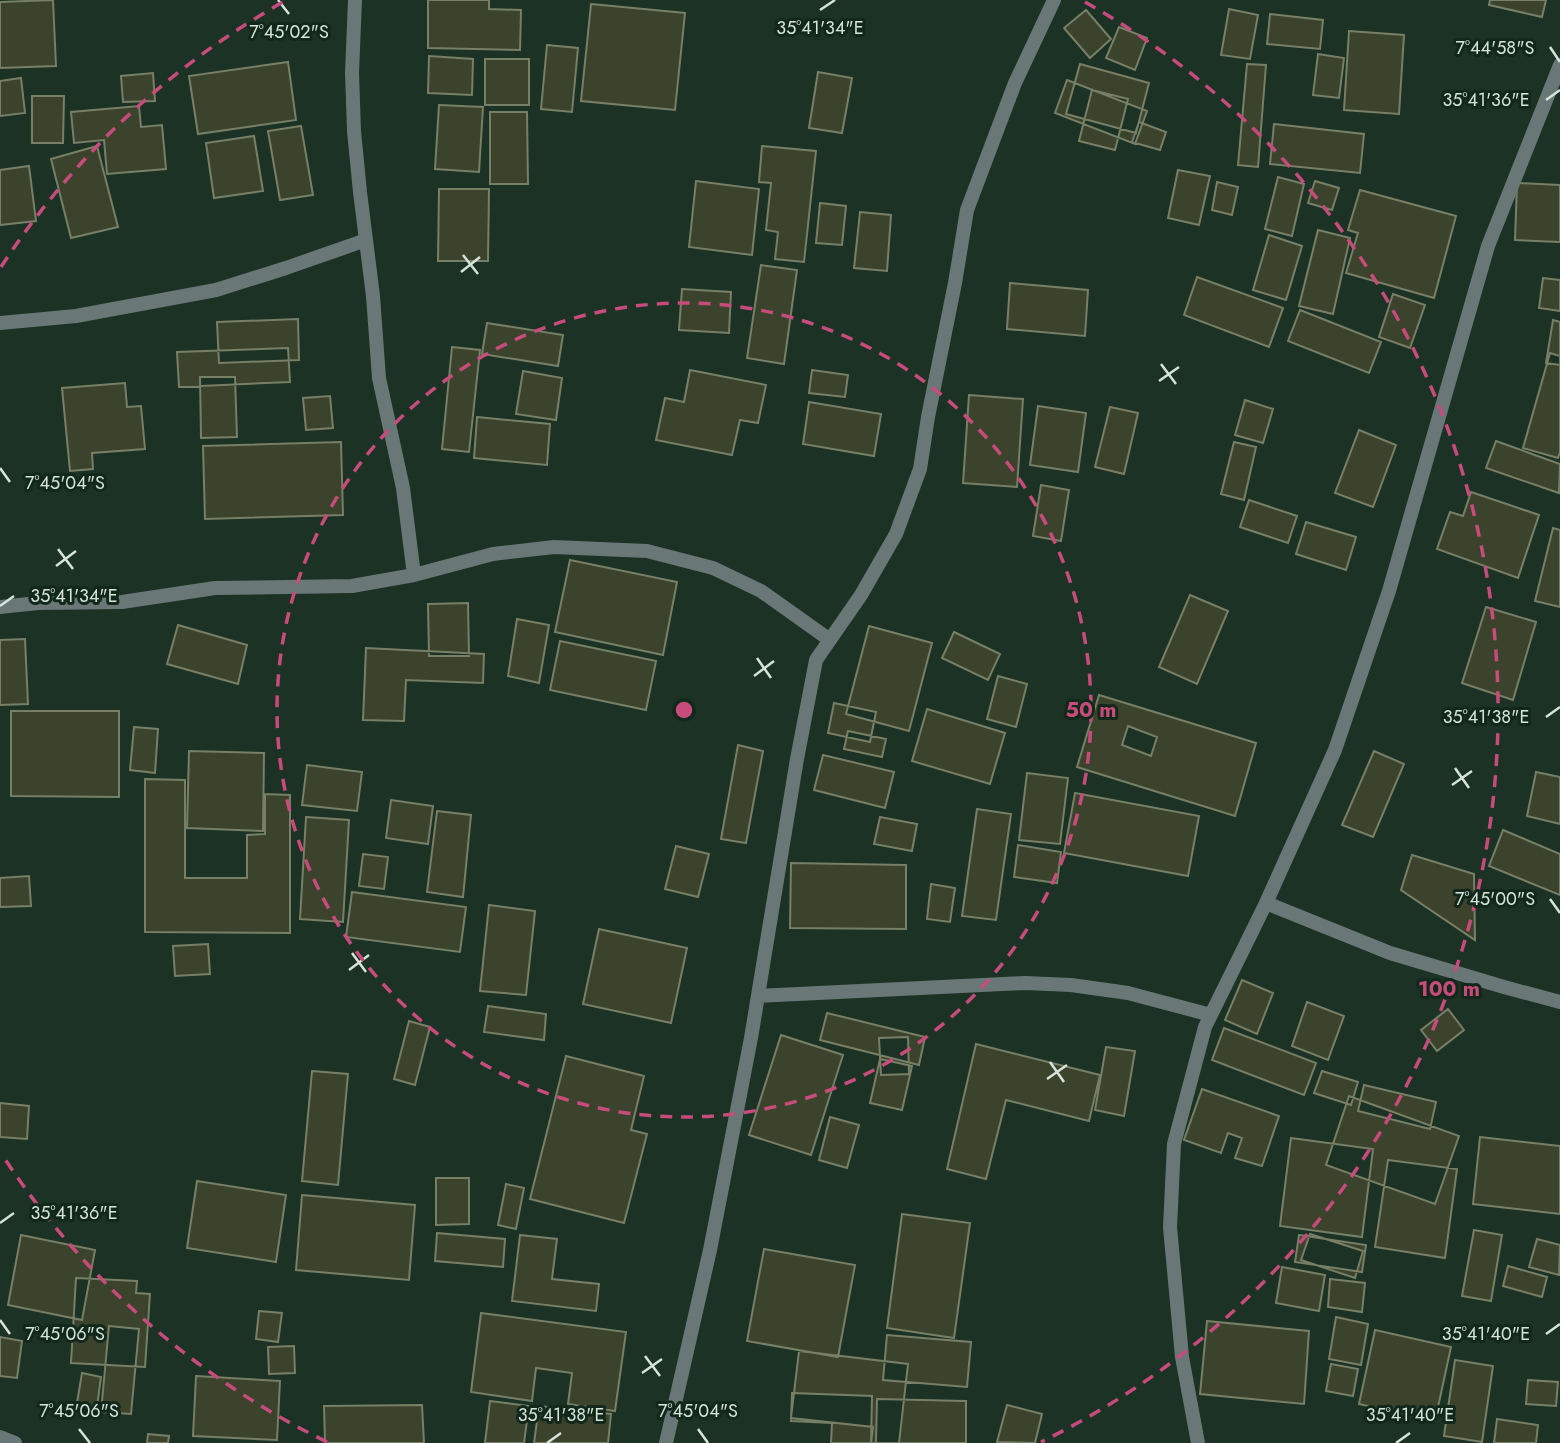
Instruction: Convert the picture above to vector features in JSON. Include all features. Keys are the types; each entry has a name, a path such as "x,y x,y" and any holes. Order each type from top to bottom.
{"street":[{"path":"355,0 352,73 359,192 373,296 379,378 403,488 414,575"},
{"path":"666,1443 710,1250 758,996 816,660 861,595 896,534 920,469 967,210 1015,83 1054,0"},
{"path":"1198,1443 1182,1357 1170,1227 1174,1144 1205,1027 1266,903 1335,750 1389,592 1488,246 1560,65"},
{"path":"0,323 76,316 216,290 366,240"},
{"path":"0,607 38,603 121,602 215,588 352,586 414,575 493,554 554,547 647,551 713,568 761,591 830,640"},
{"path":"1266,903 1390,953 1560,1002"},
{"path":"758,996 1026,983 1072,985 1128,993 1211,1015"},
{"path":"0,1437 15,1443"}],"building":[{"path":"53,0 56,66 0,68 0,2"},
{"path":"428,0 489,0 489,9 521,10 520,50 428,48"},
{"path":"1490,0 1546,0 1542,17 1489,5"},
{"path":"591,4 685,13 675,110 581,101"},
{"path":"1229,9 1258,15 1250,59 1221,55"},
{"path":"1086,10 1111,39 1090,58 1064,28"},
{"path":"1270,14 1323,20 1320,49 1267,44"},
{"path":"1119,27 1147,38 1135,70 1106,58"},
{"path":"1349,31 1404,35 1399,114 1344,110"},
{"path":"547,45 578,48 572,112 541,109"},
{"path":"1318,54 1344,58 1339,98 1313,95"},
{"path":"429,56 473,59 472,95 428,93"},
{"path":"485,59 529,59 529,105 485,105"},
{"path":"288,62 296,120 198,134 189,76"},
{"path":"1080,64 1149,83 1136,133 1066,114"},
{"path":"1247,64 1266,65 1258,167 1238,165"},
{"path":"818,72 852,78 842,133 809,128"},
{"path":"153,73 155,101 123,102 121,76"},
{"path":"21,78 25,113 0,116 0,81"},
{"path":"1067,80 1147,111 1135,144 1055,113"},
{"path":"1092,90 1128,99 1115,150 1079,141"},
{"path":"32,96 64,96 63,143 32,143"},
{"path":"439,105 483,107 479,172 435,169"},
{"path":"139,106 141,127 162,125 166,169 107,174 104,140 74,143 71,112"},
{"path":"490,112 527,112 528,184 490,184"},
{"path":"1139,122 1166,132 1160,150 1132,142"},
{"path":"1274,124 1364,134 1360,173 1270,164"},
{"path":"301,126 313,195 280,200 268,131"},
{"path":"254,136 263,191 214,198 206,143"},
{"path":"97,146 118,227 71,238 51,159"},
{"path":"762,146 816,151 804,262 775,259 778,232 766,230 771,183 759,182"},
{"path":"29,166 36,221 0,225 0,170"},
{"path":"1178,170 1210,176 1199,225 1168,218"},
{"path":"1278,177 1304,184 1292,236 1265,229"},
{"path":"696,181 759,189 752,255 689,247"},
{"path":"1315,181 1339,188 1332,210 1308,203"},
{"path":"1217,182 1238,187 1232,215 1212,210"},
{"path":"1517,183 1560,185 1560,242 1515,240"},
{"path":"439,189 489,189 488,261 438,261"},
{"path":"1360,190 1456,216 1434,298 1346,273 1358,233 1348,230"},
{"path":"820,203 846,206 842,245 816,243"},
{"path":"860,212 891,215 887,271 854,268"},
{"path":"1318,230 1350,238 1333,314 1299,306"},
{"path":"1269,235 1302,246 1286,300 1253,290"},
{"path":"761,265 797,270 784,364 747,358"},
{"path":"1197,277 1283,308 1269,347 1184,315"},
{"path":"1543,278 1560,280 1560,311 1539,308"},
{"path":"1010,283 1088,290 1085,336 1007,329"},
{"path":"682,289 731,292 729,333 679,330"},
{"path":"1393,294 1425,305 1410,348 1379,337"},
{"path":"1300,310 1381,342 1369,373 1288,341"},
{"path":"298,319 299,360 219,363 217,322"},
{"path":"1553,320 1560,322 1560,365 1546,363"},
{"path":"487,323 563,335 558,366 482,354"},
{"path":"452,347 480,350 469,452 442,449"},
{"path":"288,348 290,382 179,387 177,352"},
{"path":"1550,353 1560,356 1558,458 1523,448"},
{"path":"690,370 766,385 758,423 740,420 732,455 656,440 665,398 684,402"},
{"path":"812,370 848,375 845,397 809,393"},
{"path":"523,371 562,378 556,420 516,414"},
{"path":"200,377 235,377 237,437 201,438"},
{"path":"125,383 127,407 141,406 145,449 92,453 93,469 70,471 62,388"},
{"path":"969,395 1023,399 1017,487 963,483"},
{"path":"330,396 333,428 306,430 303,398"},
{"path":"1245,400 1273,409 1263,443 1235,435"},
{"path":"809,402 881,414 874,456 803,444"},
{"path":"1038,406 1086,413 1078,472 1030,465"},
{"path":"1110,407 1138,413 1124,474 1095,467"},
{"path":"477,417 550,424 547,465 474,458"},
{"path":"1359,430 1396,445 1373,507 1335,493"},
{"path":"1496,441 1560,464 1559,493 1486,468"},
{"path":"341,442 343,515 205,519 203,446"},
{"path":"1234,442 1256,447 1244,500 1221,494"},
{"path":"1041,485 1069,490 1061,541 1033,536"},
{"path":"1471,492 1539,515 1518,578 1437,549 1450,512 1463,516"},
{"path":"1249,500 1297,516 1288,543 1240,527"},
{"path":"1306,522 1356,537 1346,570 1296,554"},
{"path":"1553,528 1560,530 1560,607 1535,601"},
{"path":"570,560 677,582 663,655 555,632"},
{"path":"1190,595 1228,611 1197,684 1159,667"},
{"path":"468,603 469,656 429,656 428,604"},
{"path":"1486,607 1536,622 1513,700 1462,683"},
{"path":"517,619 549,625 539,683 508,676"},
{"path":"178,625 247,645 238,684 167,664"},
{"path":"869,626 932,643 909,731 846,714"},
{"path":"954,632 1000,654 988,680 942,658"},
{"path":"25,639 28,704 0,705 0,640"},
{"path":"560,641 656,661 646,710 550,690"},
{"path":"366,648 484,654 483,683 406,680 404,721 363,720"},
{"path":"998,676 1027,684 1016,727 987,719"},
{"path":"1099,695 1256,743 1235,816 1077,767","holes":["1128,726 1157,737 1151,756 1122,745"]},
{"path":"834,703 876,712 870,742 828,733"},
{"path":"927,709 1005,733 990,784 912,761"},
{"path":"11,711 119,711 119,797 11,796"},
{"path":"134,727 158,729 155,773 130,770"},
{"path":"848,731 886,739 882,757 844,749"},
{"path":"738,745 763,751 746,843 721,839"},
{"path":"189,751 264,753 263,831 187,828"},
{"path":"1374,751 1404,764 1373,837 1342,825"},
{"path":"823,755 894,772 885,808 814,790"},
{"path":"307,765 362,772 357,811 302,805"},
{"path":"1536,772 1560,777 1560,824 1527,816"},
{"path":"1027,773 1068,778 1060,844 1019,840"},
{"path":"145,779 185,780 185,878 247,878 247,835 265,834 265,794 290,795 290,933 145,932"},
{"path":"1075,793 1199,816 1188,876 1064,853"},
{"path":"391,800 433,806 428,844 386,838"},
{"path":"977,809 1011,814 996,920 962,916"},
{"path":"437,811 471,815 463,897 427,892"},
{"path":"306,817 349,820 343,922 300,919"},
{"path":"880,817 917,824 912,851 874,844"},
{"path":"1503,830 1560,854 1560,895 1489,866"},
{"path":"1018,845 1061,852 1057,883 1014,877"},
{"path":"676,846 709,854 698,897 665,889"},
{"path":"363,854 388,857 384,889 359,886"},
{"path":"1412,855 1474,874 1475,940 1401,890"},
{"path":"791,863 906,865 906,929 790,928"},
{"path":"29,876 31,906 0,907 0,878"},
{"path":"931,884 955,888 950,922 927,919"},
{"path":"352,892 466,907 460,952 346,937"},
{"path":"489,905 535,911 526,995 480,991"},
{"path":"599,929 687,948 671,1023 583,1004"},
{"path":"208,944 210,974 175,976 173,946"},
{"path":"1242,980 1273,993 1257,1034 1225,1020"},
{"path":"1307,1002 1344,1016 1328,1060 1292,1046"},
{"path":"488,1006 546,1014 544,1040 484,1032"},
{"path":"1448,1009 1464,1030 1437,1051 1421,1030"},
{"path":"827,1013 925,1037 919,1065 820,1040"},
{"path":"409,1021 430,1027 415,1085 394,1079"},
{"path":"1224,1028 1316,1063 1304,1095 1212,1060"},
{"path":"781,1035 843,1055 811,1155 749,1135"},
{"path":"908,1037 909,1074 881,1075 879,1038"},
{"path":"976,1044 1100,1075 1089,1121 1006,1100 986,1179 947,1169"},
{"path":"1106,1047 1135,1051 1124,1116 1095,1110"},
{"path":"566,1056 644,1076 631,1130 647,1134 624,1223 530,1199"},
{"path":"880,1059 912,1066 902,1110 870,1103"},
{"path":"312,1071 348,1074 338,1185 302,1181"},
{"path":"1322,1071 1358,1082 1351,1105 1314,1093"},
{"path":"1364,1085 1436,1102 1430,1129 1358,1111"},
{"path":"1202,1089 1279,1116 1262,1166 1235,1158 1242,1138 1228,1133 1221,1153 1184,1140"},
{"path":"1349,1096 1459,1136 1435,1204 1326,1165"},
{"path":"0,1103 29,1106 27,1139 0,1137"},
{"path":"830,1117 859,1125 847,1168 819,1160"},
{"path":"1480,1137 1560,1146 1560,1214 1473,1204"},
{"path":"1291,1138 1373,1149 1362,1237 1280,1226"},
{"path":"1388,1160 1457,1169 1445,1258 1375,1247"},
{"path":"436,1178 469,1178 469,1224 436,1225"},
{"path":"197,1181 286,1195 276,1262 187,1248"},
{"path":"506,1184 524,1188 516,1229 498,1225"},
{"path":"302,1195 415,1205 409,1280 296,1270"},
{"path":"902,1214 970,1223 954,1338 887,1328"},
{"path":"1474,1230 1502,1235 1491,1301 1462,1296"},
{"path":"437,1233 505,1239 503,1267 435,1261"},
{"path":"1310,1234 1363,1251 1355,1278 1301,1260"},
{"path":"21,1235 95,1250 82,1320 8,1305"},
{"path":"520,1235 557,1239 552,1279 599,1284 596,1311 512,1301"},
{"path":"1299,1235 1366,1245 1362,1272 1295,1262"},
{"path":"1537,1239 1560,1245 1559,1275 1529,1267"},
{"path":"764,1249 855,1265 838,1357 747,1341"},
{"path":"1508,1266 1547,1277 1542,1297 1503,1286"},
{"path":"1282,1267 1325,1275 1319,1311 1276,1303"},
{"path":"76,1278 137,1281 136,1293 150,1294 145,1367 71,1363"},
{"path":"1330,1279 1365,1283 1362,1312 1328,1307"},
{"path":"259,1311 282,1313 278,1342 256,1339"},
{"path":"481,1313 626,1332 615,1411 568,1404 572,1373 536,1368 532,1401 471,1392"},
{"path":"1336,1317 1368,1324 1361,1365 1329,1359"},
{"path":"1207,1321 1309,1331 1304,1404 1200,1394"},
{"path":"109,1326 139,1329 131,1414 101,1412"},
{"path":"1375,1330 1451,1347 1435,1421 1359,1404"},
{"path":"887,1335 971,1342 967,1387 883,1380"},
{"path":"0,1337 22,1341 17,1378 0,1376"},
{"path":"294,1346 295,1373 269,1374 268,1347"},
{"path":"799,1351 908,1364 899,1443 871,1443 873,1427 791,1418"},
{"path":"1455,1360 1493,1366 1482,1442 1444,1436"},
{"path":"1331,1364 1358,1369 1353,1396 1326,1391"},
{"path":"82,1373 101,1377 97,1407 77,1403"},
{"path":"196,1376 280,1381 277,1440 193,1436"},
{"path":"1528,1380 1558,1382 1556,1406 1526,1404"},
{"path":"792,1393 872,1396 871,1443 831,1443 832,1423 791,1421"},
{"path":"877,1399 966,1401 966,1443 876,1443"},
{"path":"490,1401 529,1406 524,1443 485,1443"},
{"path":"422,1405 424,1443 325,1443 324,1406"},
{"path":"1007,1405 1042,1414 1035,1443 997,1442"},
{"path":"539,1406 611,1414 608,1443 534,1443"},
{"path":"1497,1419 1538,1425 1536,1443 1494,1443"},
{"path":"148,1434 169,1436 168,1443 147,1443"}]}
